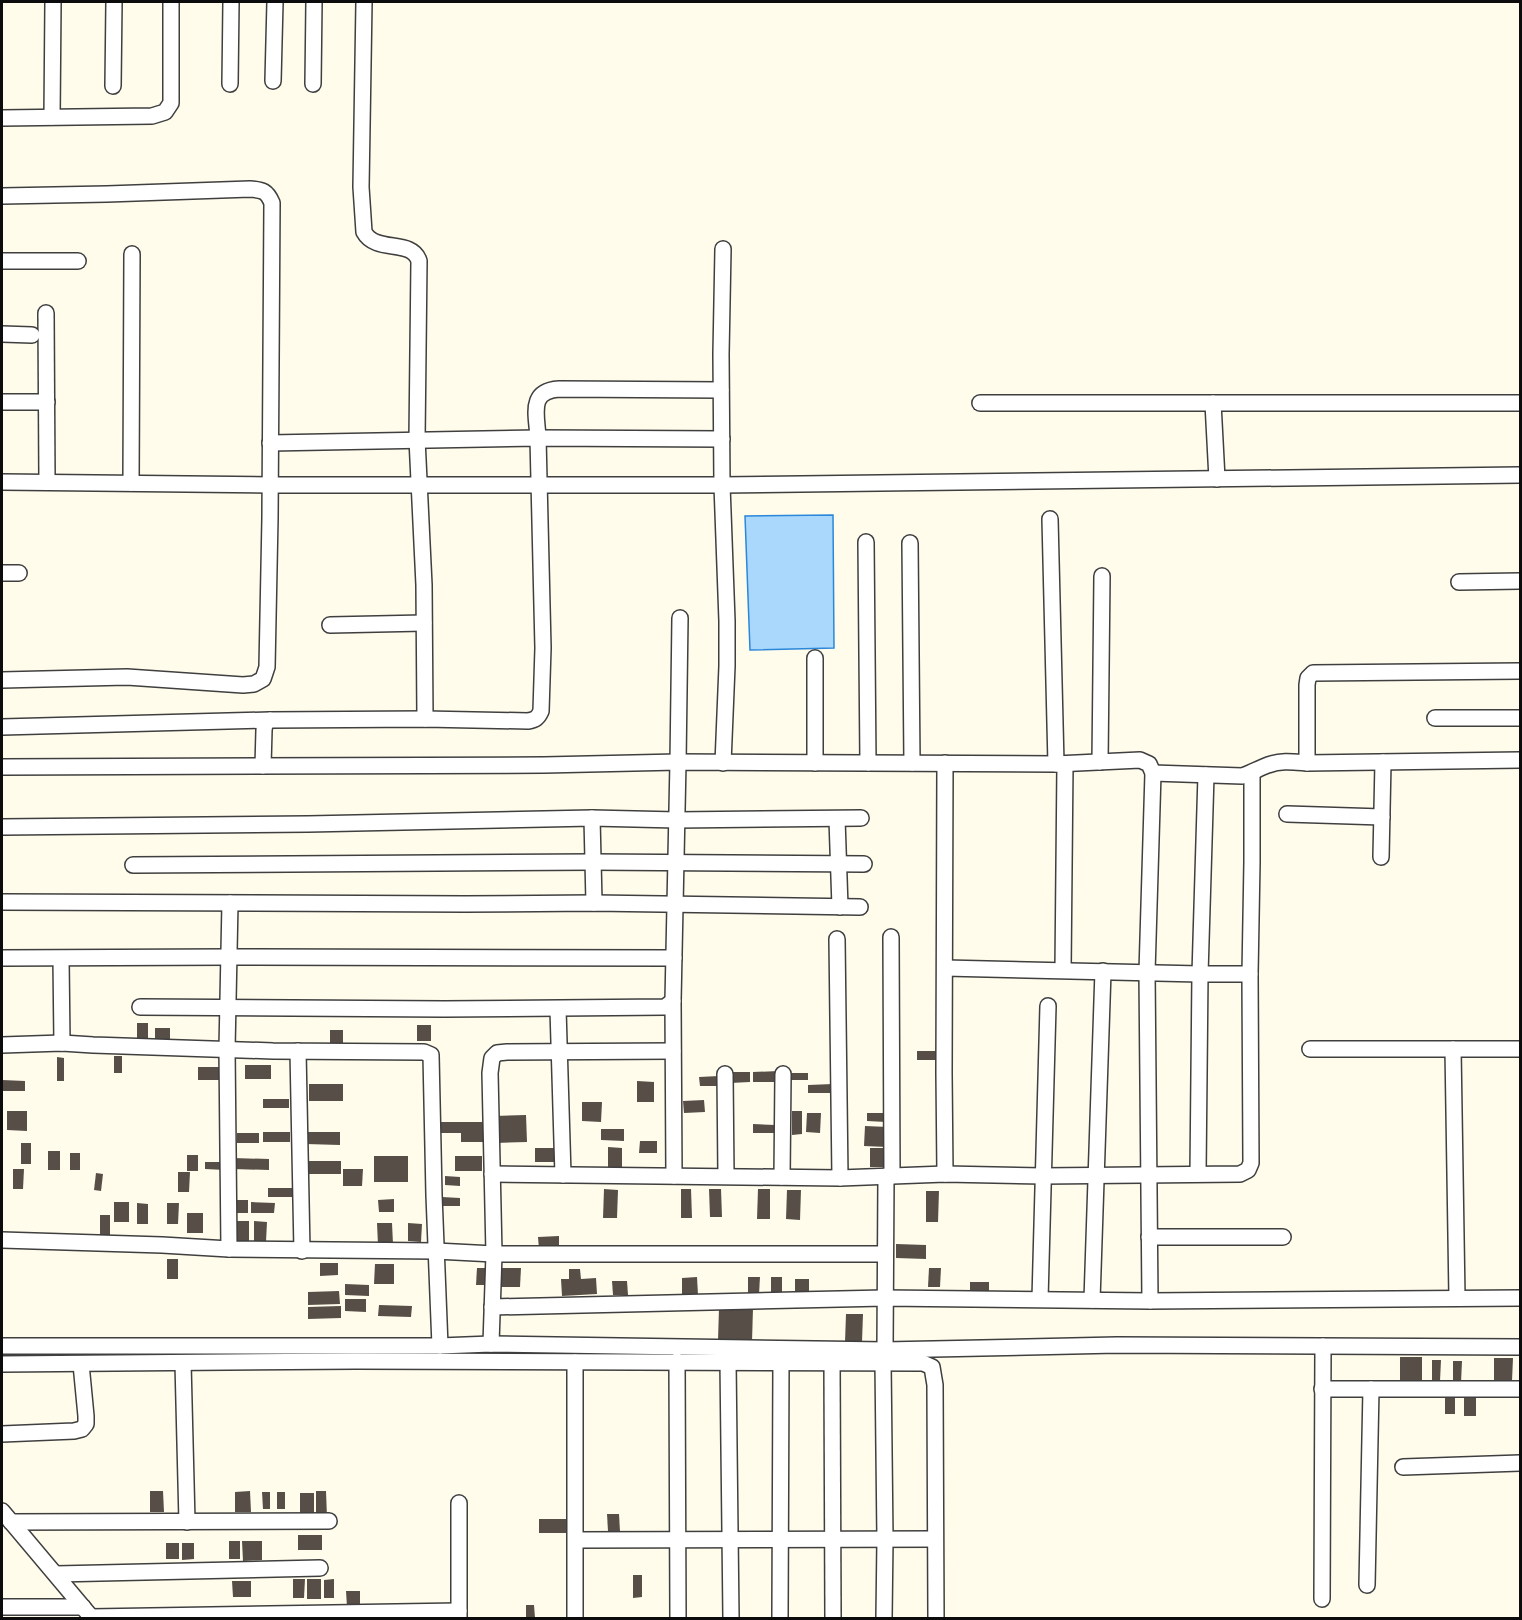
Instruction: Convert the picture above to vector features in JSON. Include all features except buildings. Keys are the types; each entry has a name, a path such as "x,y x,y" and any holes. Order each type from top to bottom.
{"street":[{"path":"52,117 53,2"},
{"path":"114,2 114,86"},
{"path":"2,118 152,116 165,112 171,103 171,2"},
{"path":"230,84 231,2"},
{"path":"273,81 275,2"},
{"path":"313,84 314,2"},
{"path":"364,2 361,187 363,232 367,238 376,243 408,249 417,256 419,261 417,439 425,719"},
{"path":"2,196 250,189 261,190 269,195 272,203 267,668 263,679 254,684 243,685 127,677 2,680"},
{"path":"723,249 722,485 727,621 723,763"},
{"path":"131,483 132,254"},
{"path":"2,261 78,261"},
{"path":"46,313 47,482"},
{"path":"2,334 32,335"},
{"path":"2,727 270,720 534,720 539,717 541,711 543,648 536,405 540,395 549,390 721,390"},
{"path":"2,402 47,402"},
{"path":"1213,403 1217,479"},
{"path":"980,404 1521,403"},
{"path":"270,443 417,439 722,439"},
{"path":"2,482 722,485 1521,475"},
{"path":"1050,519 1060,764 1063,970"},
{"path":"866,542 868,763"},
{"path":"910,543 912,764"},
{"path":"2,573 19,573"},
{"path":"1100,762 1102,576"},
{"path":"1459,582 1521,581"},
{"path":"674,1176 673,1001 680,618"},
{"path":"330,625 424,623"},
{"path":"815,658 815,763"},
{"path":"1307,763 1307,685 1308,678 1313,673 1521,671"},
{"path":"1435,718 1521,718"},
{"path":"263,766 264,730 265,724 270,720"},
{"path":"2,767 532,765 678,762 1060,764 1140,760 1149,764 1153,773 1147,972 1150,1300"},
{"path":"1153,773 1242,776 1271,763 1284,762 1521,760"},
{"path":"1381,857 1383,762"},
{"path":"945,763 945,1174"},
{"path":"492,1174 840,1178 945,1174 1043,1176 1240,1174 1248,1170 1251,1163 1252,773"},
{"path":"1198,1174 1200,974 1206,775"},
{"path":"1287,813 1382,817"},
{"path":"592,818 594,903"},
{"path":"2,827 592,818 677,820 861,818"},
{"path":"837,819 840,907"},
{"path":"133,865 593,862 864,864"},
{"path":"2,902 594,903 860,907"},
{"path":"229,1249 227,1007 230,903"},
{"path":"884,1618 884,1298 889,1176 891,937"},
{"path":"837,939 840,1178"},
{"path":"2,958 674,958"},
{"path":"61,959 62,1043"},
{"path":"945,968 1250,974"},
{"path":"1092,1300 1103,971"},
{"path":"140,1007 654,1008 665,1007 673,1001"},
{"path":"1040,1299 1048,1006"},
{"path":"558,1009 563,1175"},
{"path":"2,1045 62,1043 298,1051 424,1052 431,1055 440,1346"},
{"path":"1310,1049 1521,1049"},
{"path":"1453,1049 1457,1299"},
{"path":"298,1051 302,1251"},
{"path":"491,1344 494,1254 490,1072 492,1058 497,1053 507,1052 673,1051"},
{"path":"725,1074 726,1176"},
{"path":"782,1177 783,1074"},
{"path":"1149,1237 1283,1237"},
{"path":"2,1239 302,1251 436,1251 494,1254 885,1254"},
{"path":"492,1307 884,1298 1150,1300 1521,1298"},
{"path":"2,1346 491,1344 884,1356 923,1363 932,1367 935,1384 936,1618"},
{"path":"2,1364 356,1361 832,1362 884,1356 1117,1345 1521,1347"},
{"path":"1322,1599 1323,1346"},
{"path":"677,1361 678,1618"},
{"path":"728,1361 731,1618"},
{"path":"780,1618 781,1361"},
{"path":"575,1362 575,1618"},
{"path":"832,1362 833,1618"},
{"path":"183,1363 188,1522"},
{"path":"2,1434 82,1430 86,1424 86,1416 81,1364"},
{"path":"1322,1389 1521,1389"},
{"path":"1367,1585 1371,1389"},
{"path":"1403,1467 1521,1463"},
{"path":"2,1607 89,1614 459,1615 459,1503"},
{"path":"7,1522 329,1521"},
{"path":"7,1522 56,1574 89,1614"},
{"path":"576,1540 935,1539"},
{"path":"56,1574 320,1568"}],"water":[{"path":"833,515 834,648 750,650 745,516"}]}
